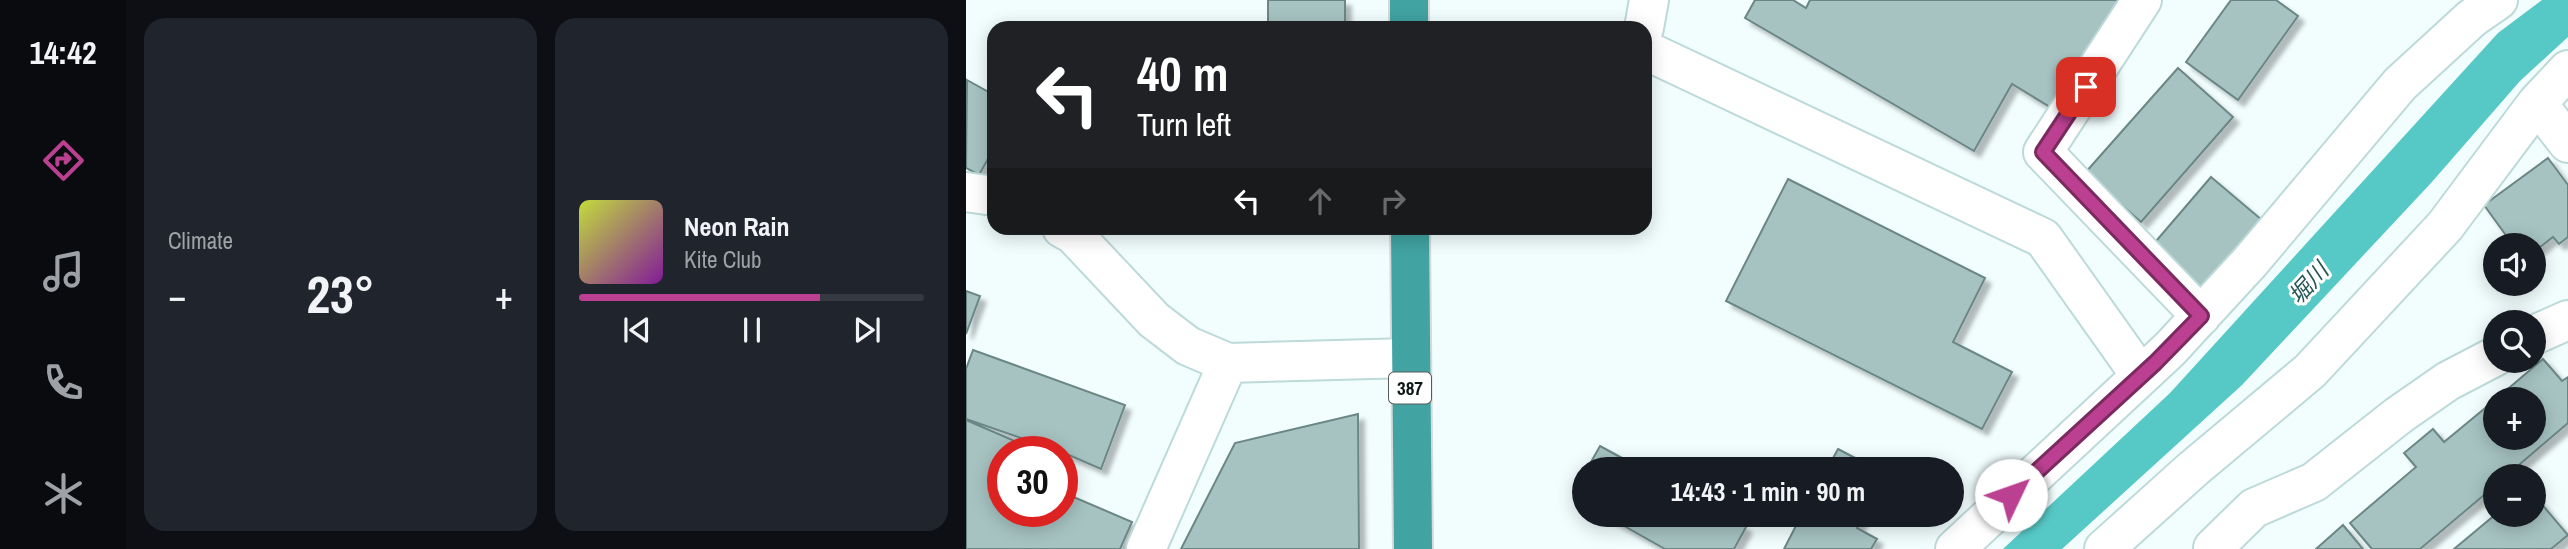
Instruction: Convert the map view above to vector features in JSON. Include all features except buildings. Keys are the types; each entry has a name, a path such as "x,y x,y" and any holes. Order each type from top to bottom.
{"highway":[{"path":"1409,0 1409,21"},
{"name":"387","path":"1409,235 1413,549"}],"street":[{"path":"1645,21 1649,0"},
{"path":"2142,0 2043,152 2201,316"},
{"path":"1955,549 2141,376 2201,316 2400,84 2472,18 2498,0"},
{"path":"1652,53 2043,238 2141,376"},
{"path":"2104,549 2193,469 2310,371 2445,226 2538,103 2568,70"},
{"path":"2538,103 2568,143"},
{"path":"966,192 987,195"},
{"path":"1074,235 1154,320 1188,346 1228,363 1410,358"},
{"path":"2546,330 2568,320"},
{"path":"1146,549 1228,363"},
{"path":"2213,548 2254,508 2314,482 2399,415 2448,382 2483,363"}],"water":[{"name":"堀川","path":"2542,0 2568,0 2568,37 2520,81 2431,183 2242,385 2062,549 2003,549 2170,393 2498,33"}],"route":[{"path":"2011,495 2170,349 2201,316 2043,152 2086,87"}]}
